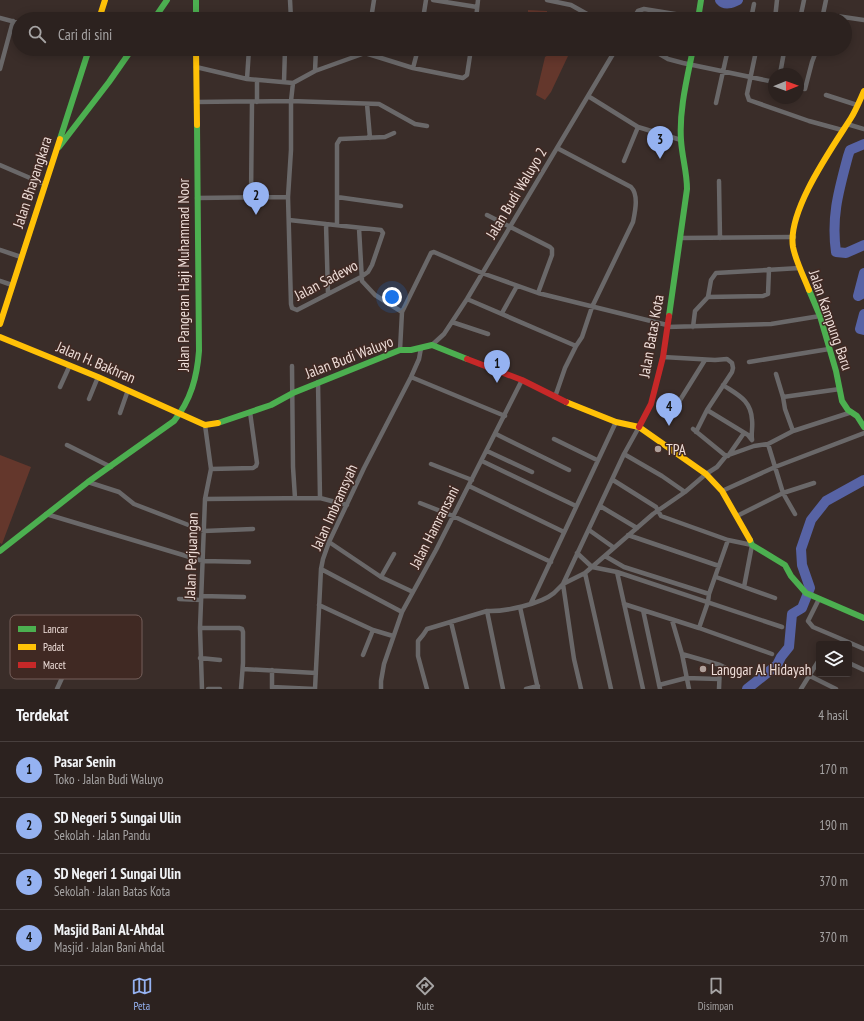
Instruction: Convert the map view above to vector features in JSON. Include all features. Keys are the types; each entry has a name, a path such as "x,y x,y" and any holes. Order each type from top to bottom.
{"street":[{"path":"101,12 105,0"},
{"path":"159,12 167,0"},
{"path":"196,0 196,12"},
{"path":"290,0 291,12"},
{"path":"372,12 374,0"},
{"path":"424,12 426,0"},
{"path":"433,0 477,7"},
{"path":"477,12 478,0"},
{"path":"547,0 571,6 583,12"},
{"path":"700,12 701,0"},
{"path":"776,12 777,0"},
{"path":"801,12 804,0"},
{"path":"824,12 826,0"},
{"path":"752,12 754,4"},
{"path":"637,12 644,9 660,12"},
{"path":"0,18 12,21"},
{"path":"852,19 864,20"},
{"path":"0,69 12,25"},
{"name":"Jalan Bhayangkara","path":"0,324 1,314 12,285 87,56"},
{"path":"55,151 109,82 127,56"},
{"name":"Jalan Pangeran Haji Muhammad Noor","path":"0,551 88,482 174,421 181,414 193,390 197,374 198,358 196,56"},
{"path":"247,80 249,56"},
{"path":"284,82 286,56"},
{"path":"315,71 316,56"},
{"path":"196,67 247,80 293,83 315,71 353,56"},
{"path":"380,56 414,68 463,78 467,75 470,56"},
{"path":"414,68 417,56"},
{"name":"Jalan Budi Waluyo 2","path":"432,344 444,334 467,298 612,56"},
{"path":"664,56 690,65 768,80"},
{"name":"Jalan Batas Kota","path":"427,689 419,660 418,642 427,630 487,611 498,611 520,607 553,594 563,584 624,454 651,404 663,357 687,189 687,176 681,140 682,108 692,56"},
{"path":"716,103 726,56"},
{"path":"755,56 746,94 747,98 751,102 842,130"},
{"path":"781,68 783,56"},
{"path":"804,89 814,56"},
{"path":"251,197 257,80"},
{"path":"293,83 291,101 291,150 288,197 289,220 359,228 361,277 364,284 375,295 402,312"},
{"name":"Jalan Kampung Baru","path":"864,91 847,124 808,188 797,217 793,247 820,316 836,371 844,406 857,416 864,427"},
{"path":"826,95 857,105"},
{"path":"588,96 638,127 681,140"},
{"path":"196,102 291,101 379,104 416,124 427,126"},
{"path":"367,104 370,138"},
{"path":"68,113 68,122 71,124 78,122"},
{"path":"847,124 864,129"},
{"path":"624,161 638,127"},
{"path":"338,225 338,141 340,139 385,137 394,133"},
{"path":"555,397 565,368 582,337 592,307 633,222 635,213 634,191 631,187 557,148"},
{"path":"0,165 44,184"},
{"path":"719,181 720,238"},
{"path":"197,198 288,197"},
{"path":"337,197 401,206"},
{"path":"487,215 552,249 552,255 538,293"},
{"name":"Jalan Sadewo","path":"289,220 292,308 297,310 368,272 372,265 383,233 381,230 359,228"},
{"path":"326,224 328,294"},
{"path":"681,238 794,237"},
{"path":"0,250 21,257"},
{"path":"400,350 402,312 431,253 436,252 482,273 538,293 667,326 692,327 771,324 820,316"},
{"path":"692,327 695,311 708,296 711,280 716,273 800,268"},
{"path":"708,296 763,296 768,294 769,269"},
{"path":"0,281 12,285"},
{"path":"502,313 517,286"},
{"path":"467,298 576,346"},
{"path":"452,322 488,334"},
{"name":"Jalan H. Bakhran","path":"0,337 70,365 181,414"},
{"path":"432,344 522,380 555,397 616,422 639,427 706,474 722,491 752,545 744,587"},
{"name":"Jalan Budi Waluyo","path":"205,425 214,424 271,405 318,382 400,350 421,348 432,344"},
{"name":"Jalan Imbramsyah","path":"315,689 321,569 323,559 364,468 411,377 419,359 421,348"},
{"path":"749,362 829,349"},
{"path":"663,357 705,360 727,359 732,363 732,372 694,430 727,456"},
{"path":"672,414 705,360"},
{"path":"60,387 70,365"},
{"path":"292,366 293,467 295,498"},
{"path":"776,374 793,431"},
{"path":"89,399 98,377"},
{"path":"411,377 504,416"},
{"name":"Jalan Hamransani","path":"381,689 384,664 402,612 433,556 522,380"},
{"path":"318,382 320,498"},
{"path":"723,385 746,401 750,406 752,439 754,446"},
{"path":"783,397 840,389"},
{"path":"120,413 128,390"},
{"path":"707,410 752,439"},
{"path":"211,468 253,468 256,466 257,463 250,412"},
{"path":"727,456 754,446 768,444 793,431 852,412"},
{"path":"181,414 205,425"},
{"path":"531,603 616,422"},
{"name":"Jalan Perjuangan","path":"202,689 200,628 204,499 211,468 205,425"},
{"path":"581,689 574,659 563,584 585,574 594,567 613,547 657,511 685,492 706,474 717,468 744,433"},
{"path":"722,491 775,467 864,433"},
{"path":"496,434 569,470"},
{"path":"554,439 597,460"},
{"path":"768,444 783,493 796,514"},
{"path":"67,445 111,467"},
{"path":"487,451 532,472"},
{"path":"624,454 662,476 685,492"},
{"path":"482,461 576,506"},
{"path":"431,464 472,480"},
{"path":"613,480 656,507 661,516 728,540 752,545 785,565 791,576 808,593 864,618"},
{"path":"88,482 119,492 134,504 204,531 253,530"},
{"path":"737,516 783,493 814,483"},
{"path":"469,486 564,532"},
{"path":"204,499 320,498 347,505"},
{"path":"420,503 453,516 551,562"},
{"path":"600,506 637,528"},
{"path":"46,514 203,561 249,562"},
{"path":"589,530 613,547"},
{"path":"628,535 719,566"},
{"path":"700,628 709,594 728,540"},
{"path":"330,542 381,577 413,592"},
{"path":"577,553 594,567 617,572 782,627"},
{"path":"381,577 394,554"},
{"path":"605,556 624,566 709,594"},
{"path":"321,569 402,612"},
{"path":"617,572 643,689"},
{"path":"585,574 611,689"},
{"path":"716,577 775,598"},
{"path":"179,599 244,597"},
{"path":"820,599 808,621 813,627 864,649"},
{"path":"624,604 700,628 772,654"},
{"path":"319,605 373,630 393,636"},
{"path":"520,607 538,688 526,689"},
{"path":"643,610 659,687 686,678 719,680"},
{"path":"487,611 503,689"},
{"path":"672,620 682,654 689,689"},
{"path":"451,622 467,689"},
{"path":"200,628 242,629 243,668 241,689"},
{"path":"363,655 373,630"},
{"path":"682,654 720,665 728,669"},
{"path":"200,658 220,660"},
{"path":"719,689 720,665"},
{"path":"801,689 816,665"},
{"path":"852,665 864,670"},
{"path":"243,668 316,673"},
{"path":"272,670 272,688 315,689"},
{"path":"810,676 836,689"},
{"path":"62,679 57,688 64,689"},
{"path":"208,689 220,689"}],"shaded area":[{"path":"528,10 547,11 547,12 528,12"},
{"path":"568,56 551,92 545,100 536,95 545,57"},
{"path":"0,455 31,467 2,544 0,543"}],"waterway":[{"path":"720,0 724,3 731,3 738,0"},
{"path":"864,144 850,150 839,192 834,227 836,252 846,253 864,245"},
{"path":"864,273 858,296 864,293"},
{"path":"864,314 860,329 864,330"},
{"path":"747,689 777,665 789,647 792,614 802,608 810,588 802,565 801,549 811,520 826,501 864,480"}],"traffic: fast":[{"path":"159,12 167,0"},
{"path":"196,0 196,12"},
{"path":"699,12 701,0"},
{"path":"60,139 87,56"},
{"path":"59,147 127,56"},
{"path":"669,316 687,189 682,146 681,117 692,56"},
{"path":"0,551 88,482 174,421 185,405 195,379 199,351 197,125"},
{"path":"809,290 820,316 836,371 842,401 848,410 857,416 864,427"},
{"path":"218,423 271,405 293,393 400,350 411,350 432,345 467,359"},
{"path":"750,540 752,545 785,565 791,576 806,593 864,618"}],"traffic: slow":[{"path":"101,12 105,0"},
{"path":"196,56 197,125"},
{"path":"809,290 798,264 793,247 793,232 797,216 813,180 853,115 864,91"},
{"path":"0,324 60,139"},
{"path":"0,337 98,377 205,425 218,423"},
{"path":"566,402 616,422 639,427 706,474 722,491 750,540"}],"traffic: jam":[{"path":"639,427 651,404 663,357 669,316"},
{"path":"467,359 522,380 566,402"}],"place":[{"name":"SD Negeri 1 Sungai Ulin","path":"660,159"},
{"name":"SD Negeri 5 Sungai Ulin","path":"256,215"},
{"name":"Pasar Senin","path":"497,383"},
{"name":"Masjid Bani Al-Ahdal","path":"669,426"},
{"name":"TPA","path":"658,449"},
{"name":"Langgar Al Hidayah","path":"703,669"}]}
